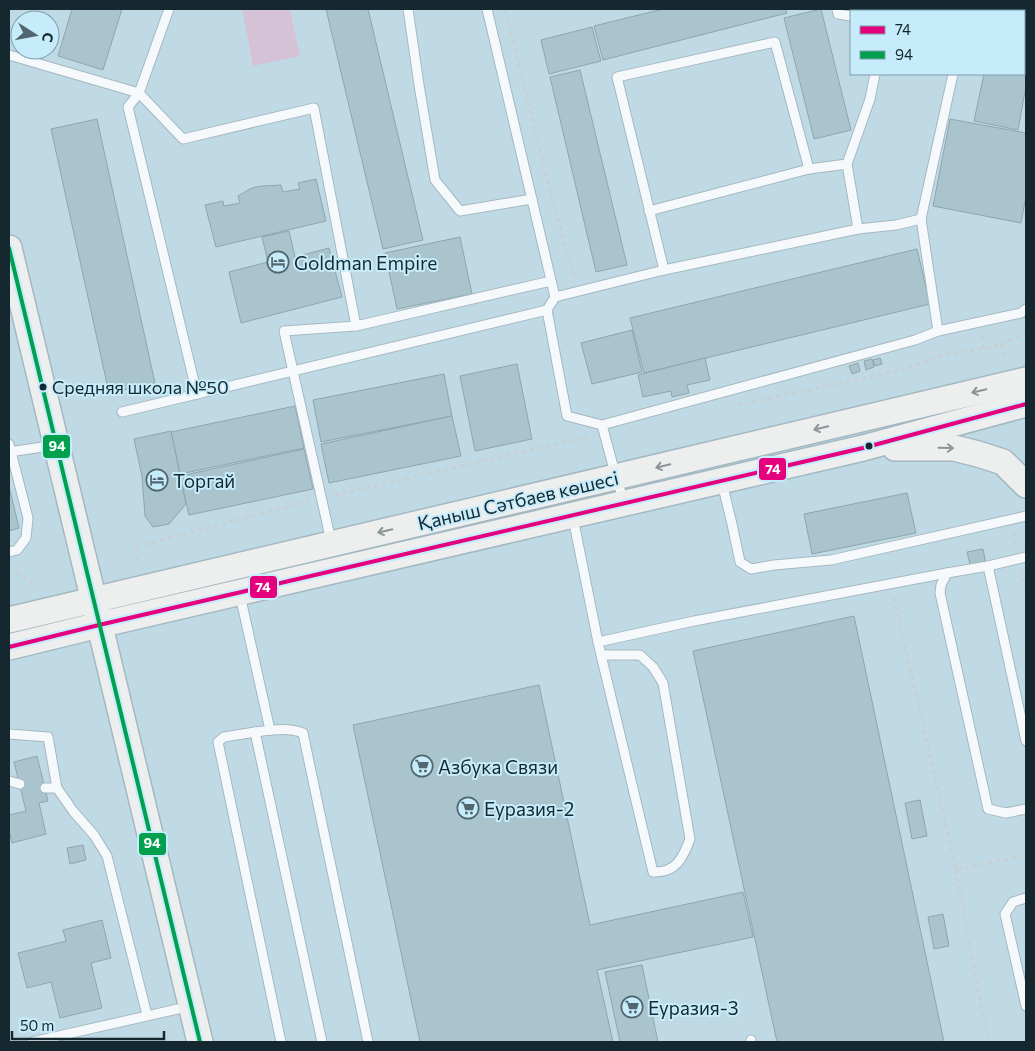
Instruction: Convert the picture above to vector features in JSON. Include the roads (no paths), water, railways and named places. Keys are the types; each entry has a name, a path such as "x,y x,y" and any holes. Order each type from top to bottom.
{"main road":[{"path":"9,248 200,1042"},
{"name":"Қаныш Сәтбаев көшесі","path":"9,620 1026,380"},
{"name":"Қаныш Сәтбаев көшесі","path":"9,647 863,448 1026,404"},
{"path":"863,448 954,448 1003,462 1026,485"}],"lane":[{"path":"169,9 139,93 128,107 197,394"},
{"path":"408,9 418,85 435,180 460,211 532,199"},
{"path":"487,9 555,297"},
{"path":"838,9 838,14 850,16"},
{"path":"664,270 617,77 775,42 809,169"},
{"path":"9,55 139,93 183,140 314,108 356,326"},
{"path":"858,230 847,164 870,99 875,75"},
{"path":"938,331 920,219 953,75"},
{"path":"649,211 809,169 847,164"},
{"path":"920,219 664,270 555,297 547,310 567,416 603,429 915,340 938,331 1021,313 1026,309"},
{"path":"332,544 284,331 356,326 551,281"},
{"path":"122,412 547,310"},
{"path":"603,429 624,503"},
{"path":"9,552 17,550 26,538 28,518 9,449 56,445"},
{"path":"721,480 740,562 751,569 831,560 1026,516"},
{"path":"573,515 598,642 601,655 653,872 661,872 673,868 683,857 690,839 663,683 653,666 640,655 601,655"},
{"path":"598,642 704,619 988,566 1026,557"},
{"path":"988,566 1026,741"},
{"path":"947,573 941,585 940,594 988,809 1006,813 1026,809"},
{"path":"239,592 270,730"},
{"path":"281,1042 218,742 224,737 270,730 295,730 303,733 368,1042"},
{"path":"255,732 322,1042"},
{"path":"9,734 48,737 57,788 94,834 106,856 146,1016"},
{"path":"9,780 20,784"},
{"path":"44,788 57,788"},
{"path":"1026,898 1013,902 1005,914 1026,1006"},
{"path":"32,1042 191,1006"}],"place":[{"name":"Goldman Empire","path":"278,262"},
{"name":"Средняя школа №50","path":"43,387"},
{"name":"Торгай","path":"157,480"},
{"name":"Азбука Связи","path":"422,766"},
{"name":"Еуразия-2","path":"468,808"},
{"name":"Еуразия-3","path":"632,1007"}]}
